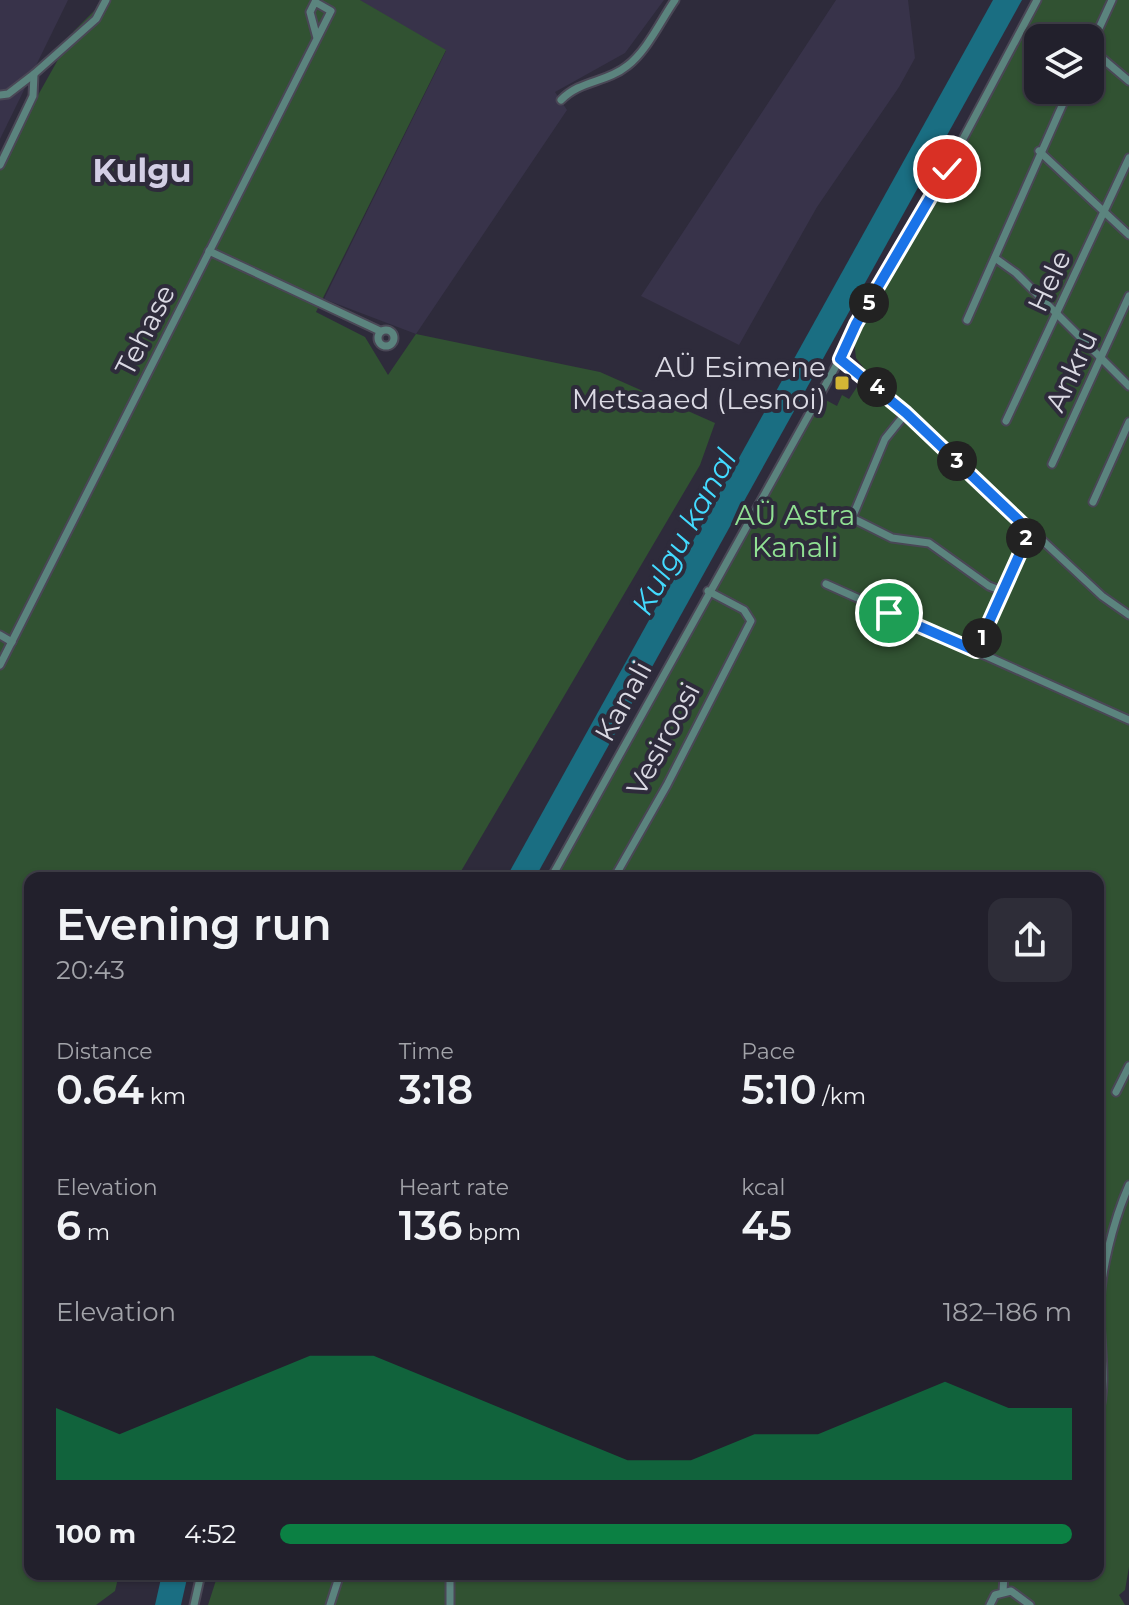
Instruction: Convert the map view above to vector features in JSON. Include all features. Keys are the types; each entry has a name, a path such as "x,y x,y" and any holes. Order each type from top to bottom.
{"street":[{"path":"0,95 34,74 96,19 106,0"},
{"path":"561,100 586,83 609,77 630,65 675,0"},
{"name":"Kanali","path":"554,872 708,591 840,359 856,324 947,169 1037,0"},
{"path":"1101,24 1112,0"},
{"name":"Tehase","path":"0,665 317,38"},
{"path":"1104,60 1129,81"},
{"path":"0,165 33,96 34,74"},
{"path":"967,320 1062,104"},
{"path":"1039,151 1129,235"},
{"name":"Hele","path":"1006,421 1058,316 1129,158"},
{"path":"209,251 380,331"},
{"path":"995,258 1016,273 1129,386"},
{"name":"Ankru","path":"1052,464 1129,296"},
{"path":"840,359 906,413 1102,596 1129,615"},
{"path":"906,413 885,439 852,518 892,538 929,543 989,586 1002,591"},
{"path":"1093,502 1129,422"},
{"path":"976,651 1030,531"},
{"path":"826,584 1129,720"},
{"name":"Vesiroosi","path":"617,872 667,785 751,621 744,610 708,591"},
{"path":"0,635 12,642"},
{"path":"1116,1092 1129,1066"},
{"path":"1104,1283 1117,1211 1129,1185"},
{"path":"1104,1339 1104,1361"},
{"path":"194,1605 200,1580"},
{"path":"330,1605 338,1580"},
{"path":"450,1580 450,1605"},
{"path":"1003,1592 1004,1580"},
{"path":"990,1605 995,1595 1003,1592 1021,1595 1030,1605"}],"shaded area":[{"path":"0,0 68,0 0,139"},
{"path":"359,0 664,0 625,53 555,92 567,110 416,334 324,299 446,51"},
{"path":"836,0 908,0 915,58 899,87 817,207 739,345 641,296"}],"green space":[{"path":"105,0 360,0 446,50 316,312 365,337 388,375 416,334 600,372 715,423 700,465 461,872 24,872 24,1580 118,1580 115,1591 96,1605 0,1605 0,163 74,31"},
{"name":"AÜ Astra Kanali","path":"1040,0 1129,0 1129,1567 1125,1590 1119,1595 1125,1605 208,1605 216,1580 1104,1580 1104,872 558,872 822,398 837,406 842,395 849,399 867,372 856,358 854,340 1024,30 1024,104 1104,104 1104,24 1027,24"}],"water":[{"path":"993,0 1022,0 538,872 509,872"},
{"path":"161,1580 187,1580 181,1605 155,1605"}],"place":[{"name":"AÜ Esimene Metsaaed (Lesnoi)","path":"842,383"}],"district":[{"name":"Kulgu","path":"142,170"}],"route":[{"path":"889,613 976,651 1030,531 906,413 840,359 856,324 947,169"}],"water label":[{"name":"Kulgu kanal","path":"684,532"}]}
